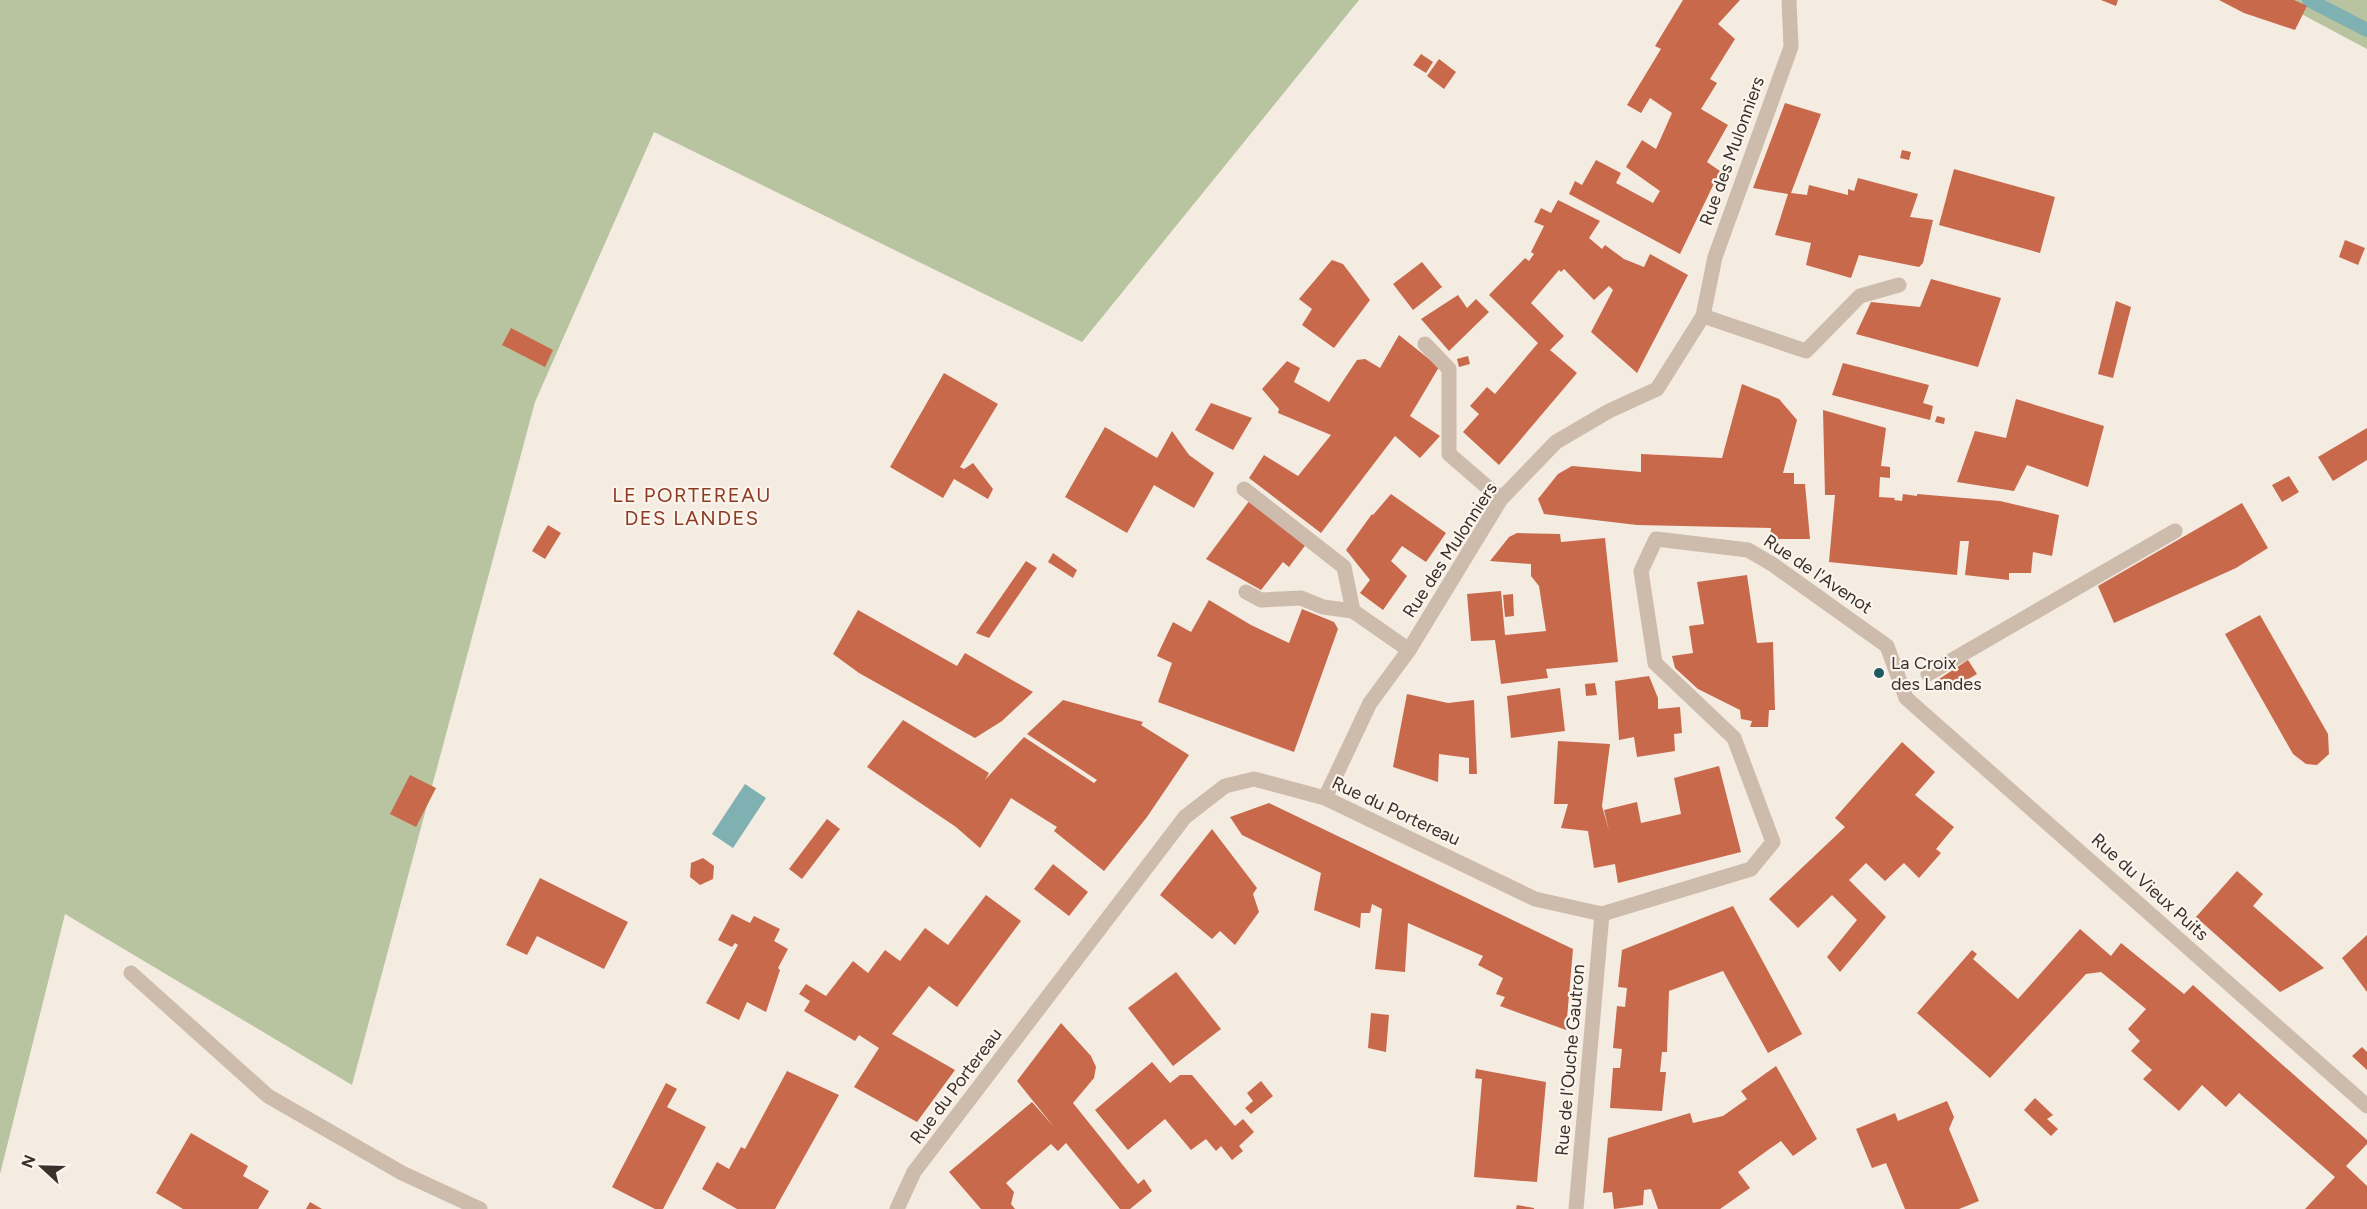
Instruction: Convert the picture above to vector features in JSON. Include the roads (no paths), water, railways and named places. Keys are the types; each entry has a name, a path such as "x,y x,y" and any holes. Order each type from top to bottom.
{"street":[{"name":"Rue des Mulonniers","path":"1325,798 1370,703 1409,650 1501,499 1556,442 1609,411 1657,389 1703,316 1715,257 1791,47 1789,0"},
{"path":"1703,316 1806,351 1860,296 1899,285"},
{"path":"1425,344 1449,369 1449,454 1501,499"},
{"path":"1244,489 1344,567 1353,611"},
{"path":"1929,674 2175,531"},
{"name":"Rue de l'Avenot","path":"1773,842 1734,738 1655,663 1641,570 1656,539 1748,550 1772,564 1887,646 1906,698"},
{"path":"1246,592 1261,600 1301,598 1323,607 1353,611 1409,650"},
{"name":"Rue du Vieux Puits","path":"1906,698 2367,1106"},
{"name":"Rue du Portereau","path":"897,1209 914,1172 1185,817 1225,786 1254,779 1325,798 1535,899 1602,914 1751,869 1773,842"},
{"name":"Rue de l'Ouche Gautron","path":"1576,1209 1602,914"},
{"path":"130,974 268,1096 402,1173 480,1209"}],"water":[{"path":"745,784 766,798 733,848 712,834"}],"waterway":[{"path":"2309,0 2367,30"}],"place":[{"name":"La Croix des Landes","path":"1879,673"}],"district":[{"name":"LE PORTEREAU DES LANDES","path":"692,506"}]}
